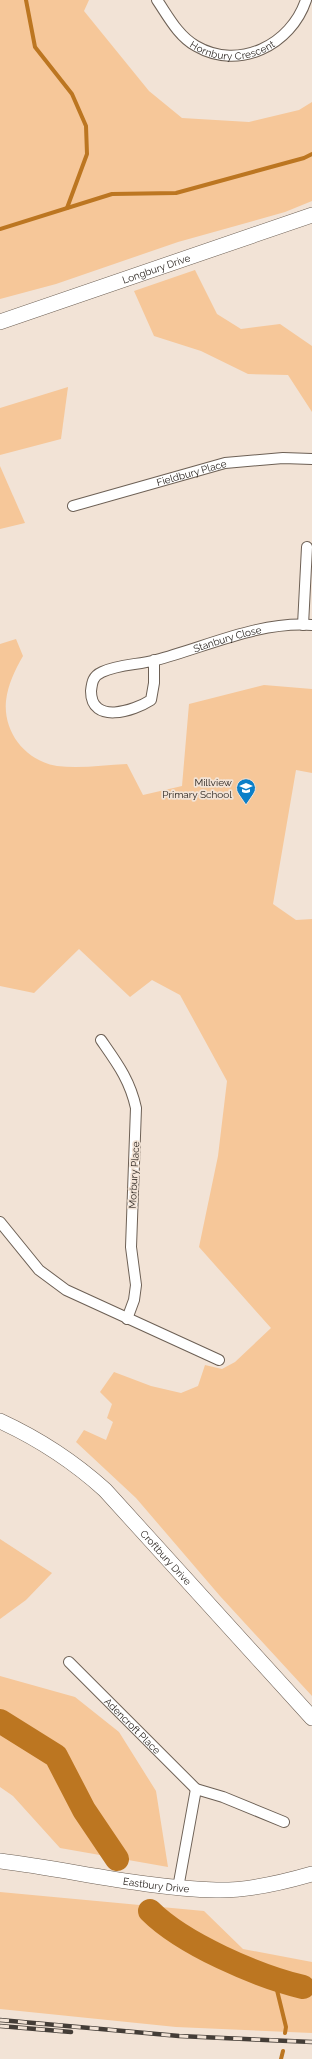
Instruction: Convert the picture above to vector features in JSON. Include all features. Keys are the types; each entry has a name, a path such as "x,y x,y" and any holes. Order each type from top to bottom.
{"street":[{"name":"Hornbury Crescent","path":"157,0 182,36 196,46 211,53 230,57 252,54 270,46 288,31 298,18 306,0"},
{"name":"Longbury Drive","path":"0,322 312,215"},
{"name":"Fieldbury Place","path":"73,506 225,463 283,458 312,459"},
{"name":"Stanbury Close","path":"154,660 154,683 151,700 144,705 108,713 101,711 95,706 92,695 92,683 95,677 115,668 154,660 266,628 308,625 307,547"},
{"name":"Morbury Place","path":"101,1040 124,1073 132,1090 136,1108 131,1247 136,1285 134,1300 127,1319"},
{"path":"0,1222 38,1270 66,1290 219,1360"},
{"name":"Croftbury Drive","path":"0,1422 53,1449 80,1467 105,1490 312,1718"},
{"name":"Adencroft Place","path":"69,1662 196,1789 223,1797 284,1822"},
{"path":"178,1888 196,1789"},
{"name":"Eastbury Drive","path":"0,1861 178,1888 218,1890 254,1888 312,1874"}],"shaded area":[{"path":"0,0 89,0 84,11 149,91 182,118 249,122 299,110 312,102 312,201 285,212 178,242 56,284 0,299"},
{"path":"195,270 217,314 241,329 280,324 312,346 312,412 288,375 248,374 201,351 154,336 134,291"},
{"path":"68,387 61,439 0,455 0,408"},
{"path":"0,466 25,523 0,529"},
{"path":"16,639 23,656 8,689 6,713 8,724 19,744 26,752 36,758 57,766 83,767 127,764 143,795 182,786 189,704 264,685 312,689 312,773 296,770 273,904 296,920 312,919 312,1696 220,1596 136,1498 76,1442 84,1430 106,1440 113,1422 107,1418 112,1404 100,1392 114,1372 151,1386 181,1393 198,1386 205,1365 222,1369 235,1362 271,1328 199,1247 218,1156 227,1081 180,995 152,980 130,997 79,949 34,993 0,986 0,644"},
{"path":"0,1539 52,1573 26,1600 0,1619"},
{"path":"0,1676 75,1697 119,1732 156,1791 168,1867 60,1848 13,1796 0,1787"},
{"path":"0,1892 204,1911 243,1949 312,1962 312,2033 176,2027 0,2009"}],"waterway":[{"path":"26,0 35,47 72,94 86,126 87,154 67,208"},
{"path":"0,229 112,194 176,193 304,158 312,154"},
{"path":"0,1721 56,1756 84,1810 117,1859"},
{"path":"150,1911 164,1923 201,1947 243,1967 303,1987"},
{"path":"274,1978 286,2027 285,2033"},
{"path":"303,1987 312,1983"},
{"path":"281,2059 283,2051"}],"railway":[{"path":"0,2020 179,2036 312,2042"},
{"path":"0,2026 71,2032"}],"place":[{"name":"Millview Primary School","path":"246,805"}]}
